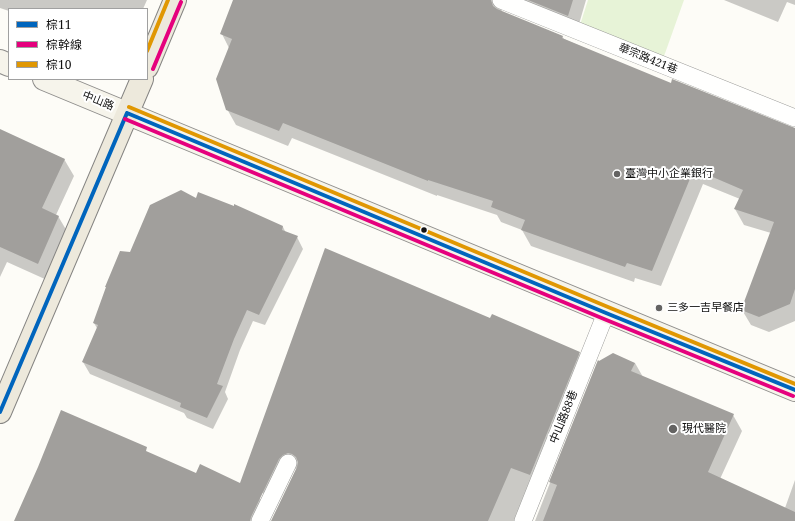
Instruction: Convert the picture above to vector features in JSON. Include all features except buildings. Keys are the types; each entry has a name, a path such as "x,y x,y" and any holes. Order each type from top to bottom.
{"main road":[{"path":"148,65 175,0"},
{"name":"中山路","path":"46,80 795,390"},
{"path":"0,412 142,80"}],"lane":[{"name":"華宗路421巷","path":"501,0 795,118"},
{"name":"中山路88巷","path":"526,520 606,312"},
{"path":"260,521 288,463"}],"green space":[{"path":"588,0 684,0 663,59 580,25"}],"transit line":[{"name":"棕10","path":"148,49 168,0"},
{"name":"棕幹線","path":"153,69 181,2"},
{"name":"棕10","path":"129,107 795,384"},
{"name":"棕11","path":"127,113 606,313 795,390"},
{"name":"棕11","path":"0,412 127,113"},
{"name":"棕幹線","path":"125,119 604,319 793,396"}],"place":[{"name":"臺灣中小企業銀行","path":"617,174"},
{"name":"三多一吉早餐店","path":"659,308"},
{"name":"現代醫院","path":"673,429"}]}
